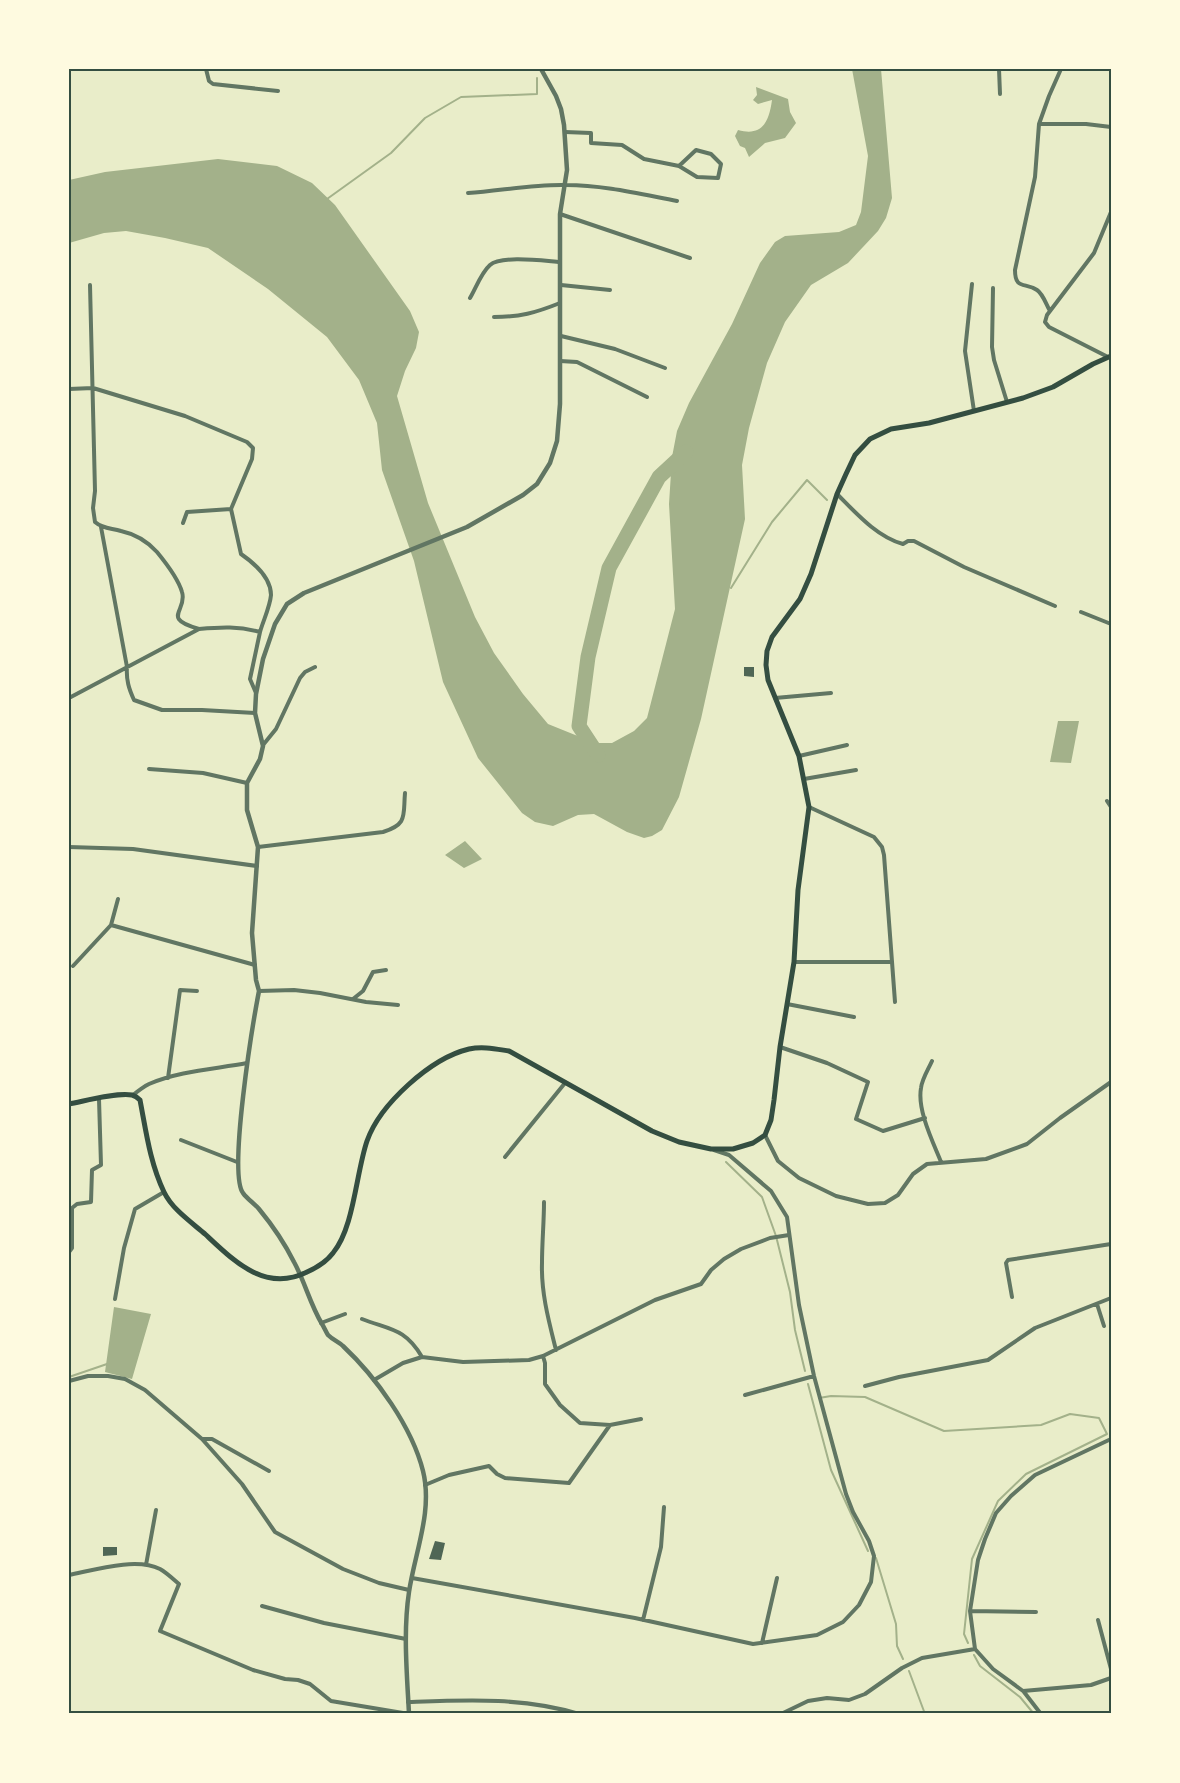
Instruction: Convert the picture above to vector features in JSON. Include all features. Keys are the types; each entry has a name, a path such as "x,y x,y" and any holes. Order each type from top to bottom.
{"main road":[{"path":"69,1104 133,1095 140,1100 150,1156 164,1192 174,1205 234,1261 252,1272 273,1279 288,1280 314,1269 332,1254 342,1239 365,1147 374,1126 399,1093 438,1062 454,1053 471,1048 488,1047 509,1051 652,1131 679,1142 711,1149 734,1149 753,1143 765,1135 772,1110 794,962 798,890 809,807 799,756 768,680 765,664 772,637 780,623 800,599 811,574 837,494 855,455 870,439 891,429 928,423 1008,403 1053,387 1110,357"}],"street":[{"path":"206,69 209,81 213,84 278,91"},
{"path":"999,69 1000,94"},
{"path":"1050,311 1037,290 1019,284 1015,278 1018,252 1035,177 1039,124 1048,96 1061,69"},
{"path":"263,746 255,713 256,694 263,658 275,624 287,604 304,592 467,528 523,495 537,484 549,463 557,441 560,404 560,214 567,170 561,109 543,70"},
{"path":"1039,124 1086,124 1111,127"},
{"path":"565,132 591,133 591,143 622,145 644,159 679,166 697,177 718,178 721,164 711,154 696,150 679,166"},
{"path":"468,193 529,186 566,185 616,189 677,201"},
{"path":"1110,357 1046,325 1046,318 1094,253 1111,212"},
{"path":"560,214 690,258"},
{"path":"470,298 483,274 495,262 520,260 561,262"},
{"path":"972,284 965,351 974,411"},
{"path":"90,285 95,491 93,516 95,522 101,527 133,534 157,552 182,591 183,597 177,614 179,619 187,626 199,629"},
{"path":"561,285 610,290"},
{"path":"993,288 992,347 1008,403"},
{"path":"494,318 518,317 561,303"},
{"path":"561,336 593,342 665,368"},
{"path":"560,361 577,362 647,397"},
{"path":"69,389 93,388 185,416 247,442 253,448 252,459 231,509 241,554 255,563 268,583 271,596 260,632 250,679 256,694"},
{"path":"837,494 863,520 896,542 903,544 914,541 963,567 1055,606"},
{"path":"183,523 187,512 231,509"},
{"path":"101,527 127,667 126,678 134,700 162,710 255,713"},
{"path":"1081,612 1111,624"},
{"path":"69,698 199,629 221,626 245,627 260,632"},
{"path":"69,1575 116,1566 146,1565 160,1569 179,1584 160,1631 253,1670 310,1684 331,1701 409,1714 406,1639 409,1590 423,1532 425,1485 423,1469 410,1437 388,1396 343,1346 328,1335 314,1312 301,1275 282,1238 257,1206 241,1192 237,1162 247,1063 259,991 252,933 258,847 247,810 247,783 260,759 263,746 276,729 300,678 304,672 315,667"},
{"path":"775,698 831,693"},
{"path":"799,756 847,745"},
{"path":"149,769 203,773 247,783"},
{"path":"804,779 856,770"},
{"path":"258,847 383,832 397,827 403,820 405,793"},
{"path":"1107,801 1111,807"},
{"path":"809,807 874,837 882,848 895,1002"},
{"path":"69,847 133,849 257,866"},
{"path":"73,966 111,926 118,899"},
{"path":"111,926 255,965"},
{"path":"794,962 892,962"},
{"path":"352,999 363,991 373,972 386,970"},
{"path":"168,1078 180,990 197,991"},
{"path":"259,991 294,990 398,1005"},
{"path":"786,1004 854,1017"},
{"path":"780,1047 827,1063 868,1082 856,1119 883,1131 924,1118"},
{"path":"932,1061 921,1088 921,1101 924,1118 941,1162"},
{"path":"133,1095 148,1085 168,1078 247,1063"},
{"path":"765,1135 778,1161 799,1178 836,1197 868,1204 885,1203 898,1195 912,1174 927,1164 986,1159 1027,1144 1111,1082"},
{"path":"504,1157 565,1083"},
{"path":"69,1252 72,1248 72,1208 77,1204 90,1202 92,1170 101,1165 99,1099"},
{"path":"181,1140 237,1162"},
{"path":"412,1578 643,1620 753,1644 817,1635 843,1622 859,1605 871,1582 873,1556 869,1541 846,1494 814,1376 799,1305 787,1217 771,1191 729,1155 711,1149"},
{"path":"115,1299 124,1248 135,1209 164,1192"},
{"path":"544,1202 542,1264 544,1294 556,1350"},
{"path":"374,1380 403,1363 422,1357 463,1362 529,1360 543,1356 655,1300 701,1284 711,1270 741,1249 770,1238 789,1235"},
{"path":"1012,1297 1006,1263 1008,1260 1111,1244"},
{"path":"865,1386 988,1360 1035,1328 1111,1298"},
{"path":"1097,1304 1104,1326"},
{"path":"321,1323 345,1314"},
{"path":"362,1319 395,1329 415,1344 422,1357"},
{"path":"543,1356 545,1384 560,1405 580,1423 610,1425 641,1419"},
{"path":"69,1381 88,1376 108,1376 124,1379 145,1390 202,1439 242,1484 275,1532 343,1569 379,1583 409,1590"},
{"path":"745,1395 814,1376"},
{"path":"425,1485 449,1475 489,1466 505,1478 569,1483 610,1425"},
{"path":"202,1439 212,1439 269,1471"},
{"path":"1041,1714 1023,1691 993,1669 975,1648 970,1611 978,1560 996,1513 1011,1496 1035,1475 1111,1439"},
{"path":"643,1620 661,1547 664,1507"},
{"path":"146,1565 156,1510"},
{"path":"762,1643 777,1578"},
{"path":"262,1606 334,1625 406,1639"},
{"path":"970,1611 1036,1612"},
{"path":"1098,1620 1111,1669"},
{"path":"781,1714 808,1701 827,1698 849,1700 865,1694 902,1668 922,1658 975,1648"},
{"path":"1023,1691 1091,1685 1111,1678"},
{"path":"408,1702 521,1701 579,1714"}],"shaded area":[{"path":"852,69 881,69 892,198 886,218 878,231 848,263 811,285 785,322 767,363 749,428 742,465 745,519 701,719 679,797 662,830 644,838 627,832 594,814 578,815 553,826 535,822 522,813 478,758 443,682 414,561 382,470 377,423 359,380 327,337 268,289 208,248 126,231 104,233 69,243 69,180 105,172 218,159 277,166 312,183 335,205 410,311 419,332 416,348 397,396 428,503 475,617 494,653 548,724 595,743 612,743 634,731 647,718 675,609 669,504 672,457 677,431 689,403 732,324 760,263 775,242 785,236 839,232 856,225 861,212 868,156"},
{"path":"756,87 788,99 790,112 796,123 785,138 765,143 749,157 735,136 738,130 747,132 763,126 767,121 772,100 758,104 753,100 757,95"},
{"path":"1058,721 1079,721 1071,763 1050,762"},
{"path":"465,841 482,859 464,868 445,855"},
{"path":"114,1307 151,1314 132,1379 105,1372"}],"building":[{"path":"744,667 754,667 754,677 744,676"},
{"path":"435,1541 445,1543 441,1560 429,1559"},
{"path":"103,1547 117,1547 117,1555 103,1556"}],"waterway":[{"path":"327,199 391,153 425,118 461,97 537,94 537,78"},
{"path":"598,755 579,726 588,657 609,568 659,477 686,452"},
{"path":"731,588 772,522 807,480 827,500"},
{"path":"726,1162 762,1197 776,1236 790,1292 795,1330 805,1371"},
{"path":"69,1377 107,1364"},
{"path":"808,1384 831,1470 868,1551"},
{"path":"819,1398 865,1397 944,1431 1041,1425 1070,1414 1099,1418 1107,1434 1026,1474 998,1501 972,1559 964,1634 968,1643"},
{"path":"876,1558 896,1624 897,1646 903,1659"},
{"path":"974,1655 980,1666 1020,1697 1034,1714"},
{"path":"909,1671 925,1714"}]}
